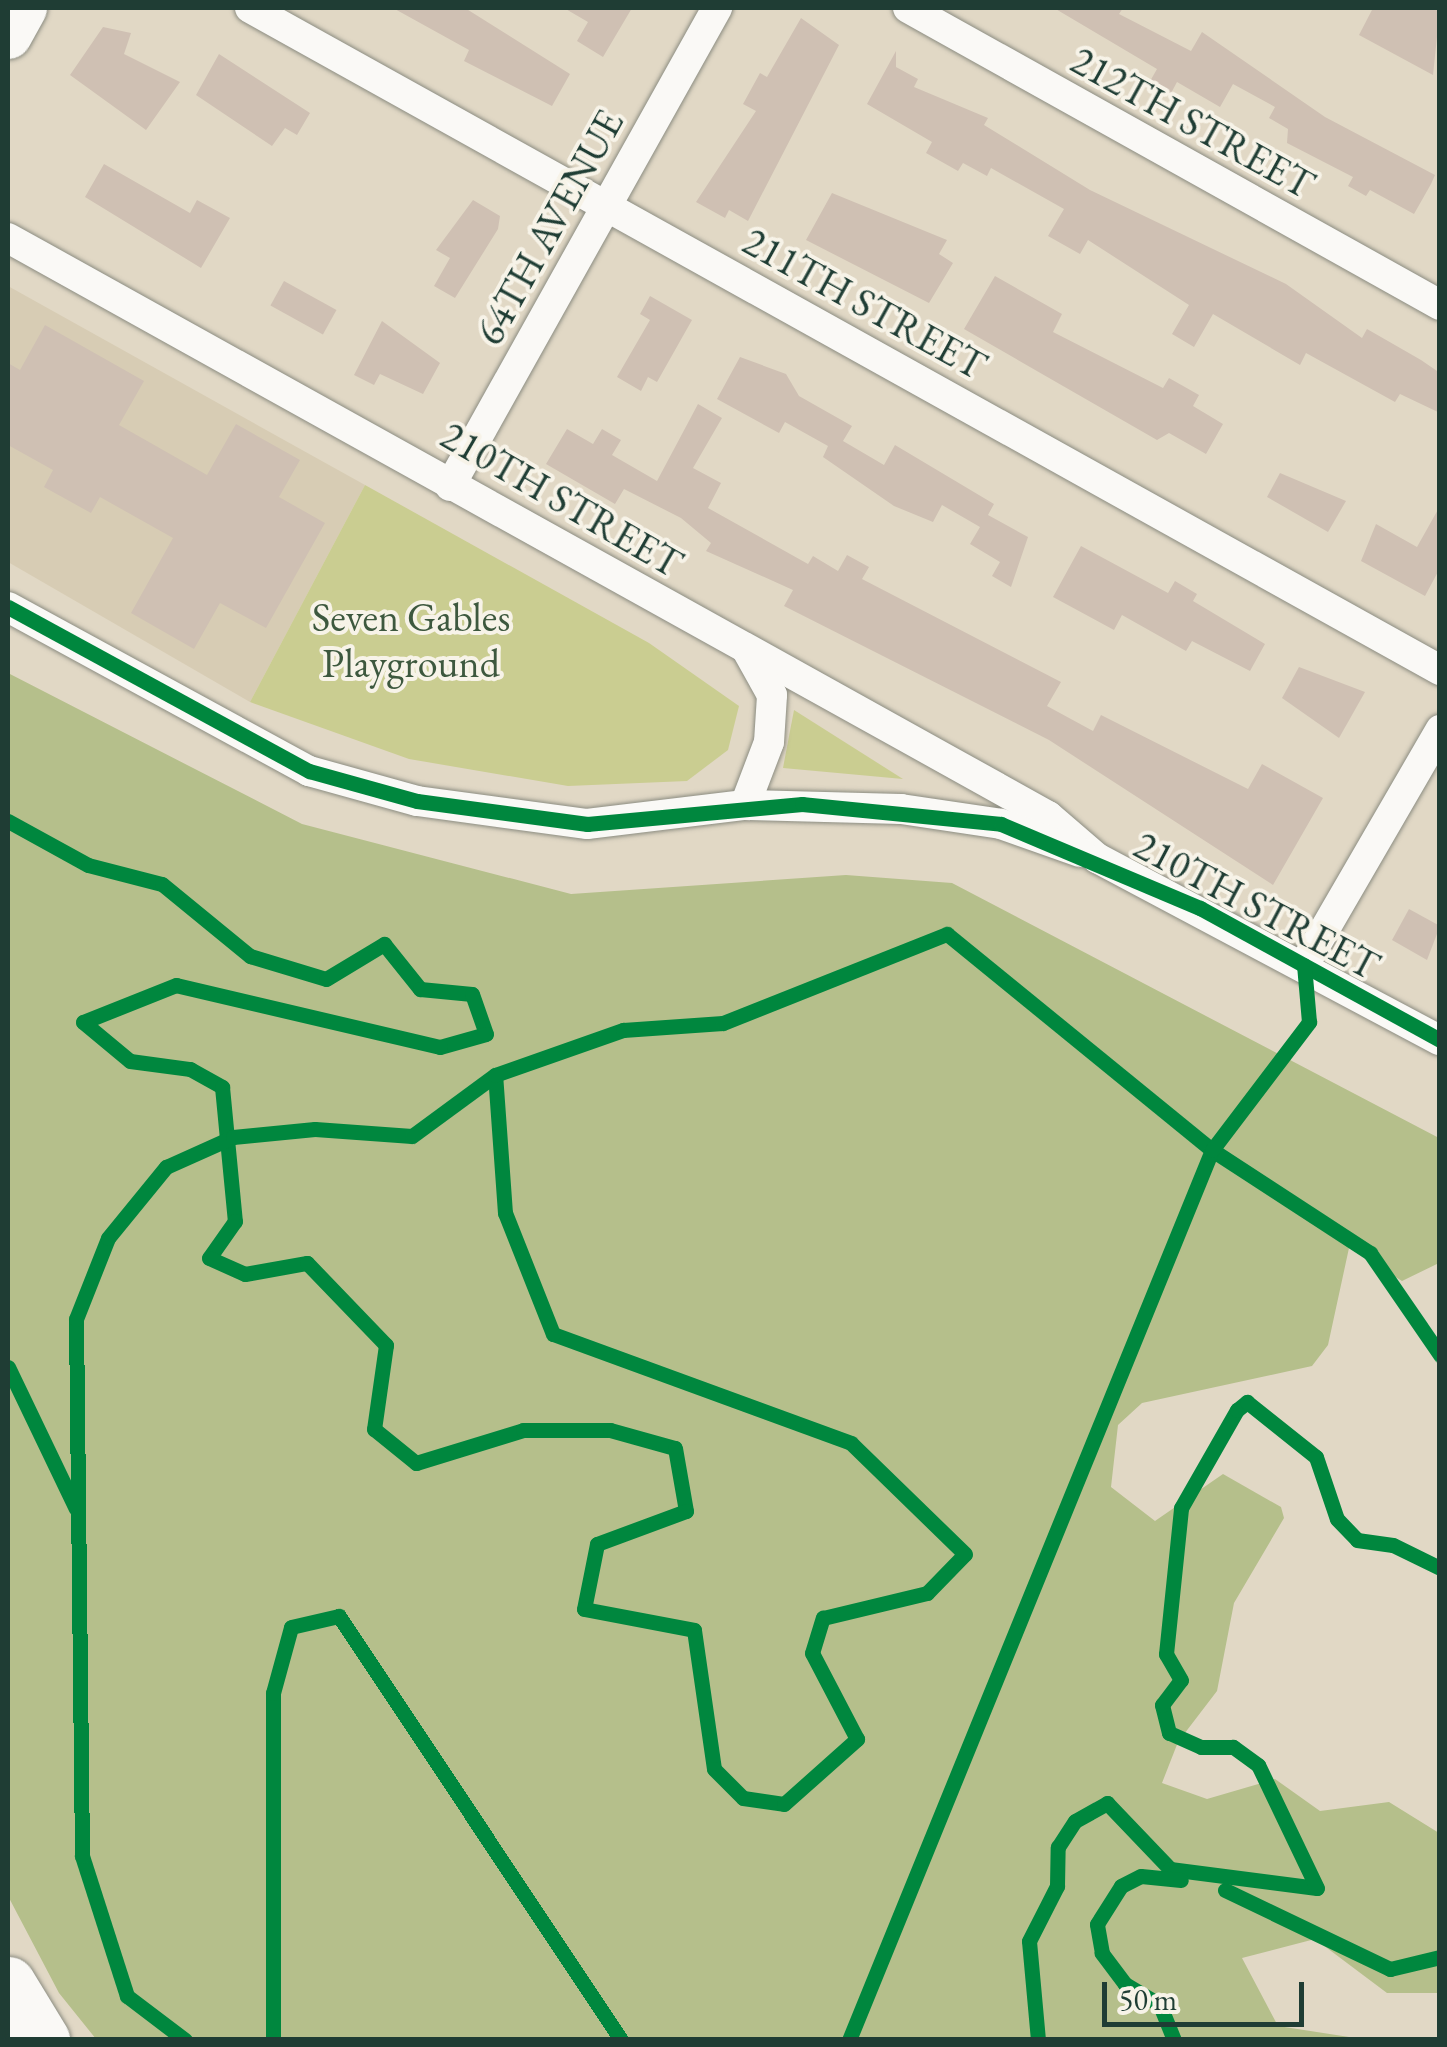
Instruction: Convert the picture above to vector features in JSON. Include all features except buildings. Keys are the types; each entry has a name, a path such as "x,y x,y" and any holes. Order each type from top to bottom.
{"highway":[{"path":"8,1984 42,2040"}],"main road":[{"path":"8,36 23,8"}],"street":[{"name":"211TH STREET","path":"250,8 1440,670"},
{"name":"64TH AVENUE","path":"450,486 718,8"},
{"name":"212TH STREET","path":"908,8 1440,305"},
{"name":"210TH STREET","path":"8,238 1048,816 1097,858 1440,1040"},
{"path":"8,607 309,771 417,802 588,824 745,805 951,816 1097,858"},
{"path":"745,805 769,742 772,696 747,650"},
{"path":"1304,965 1440,730"}],"shaded area":[{"path":"8,286 365,485 250,702 8,562"}],"green space":[{"name":"Seven Gables Playground","path":"365,485 649,643 739,706 728,750 687,781 568,786 409,759 250,702"},
{"path":"8,673 302,824 571,894 846,875 952,883 1439,1138 1439,1263 1402,1281 1349,1248 1328,1345 1312,1366 1142,1403 1118,1425 1111,1487 1155,1521 1223,1474 1281,1507 1284,1518 1234,1603 1217,1691 1178,1742 1162,1783 1207,1799 1275,1779 1320,1811 1389,1802 1439,1833 1439,1993 1387,1993 1315,1939 1242,1958 1278,2026 1362,2039 96,2039 59,1993 8,1896"},
{"path":"794,710 903,779 783,768"}],"cycle path":[{"path":"8,607 309,771 417,801 587,824 802,804 1001,824 1200,908 1440,1040"},
{"path":"8,821 88,865 162,884 250,956 326,979 384,944 420,989 472,994 486,1034 440,1047 176,985 83,1022 130,1061 190,1069 222,1087 235,1221 209,1258 245,1274 307,1263 386,1345 374,1429 416,1463 523,1430 610,1430 675,1448 686,1511 597,1544 584,1609 694,1630 714,1769 743,1798 784,1804 857,1739 812,1653 823,1618 927,1593 965,1554 851,1443 553,1334 505,1213 495,1075"},
{"path":"185,2040 127,1996 82,1856 76,1319 108,1238 166,1167 233,1137 315,1129 412,1136 495,1075 623,1030 723,1023 947,934 1212,1150 1370,1253 1440,1355"},
{"path":"849,2040 1212,1150 1309,1022 1304,965"},
{"path":"8,1367 76,1509"},
{"path":"1038,2040 1029,1941 1057,1886 1058,1847 1075,1821 1107,1803 1170,1869 1317,1888 1258,1765 1233,1747 1201,1747 1169,1733 1162,1705 1181,1680 1166,1654 1181,1508 1237,1410 1247,1402 1316,1457 1337,1519 1357,1540 1393,1545 1440,1568"},
{"path":"273,2040 273,1693 291,1627 339,1616 621,2040"},
{"path":"1174,2040 1160,2005 1125,1984 1102,1953 1097,1924 1121,1886 1141,1876 1181,1880"},
{"path":"1225,1890 1390,1969 1440,1957"}]}
